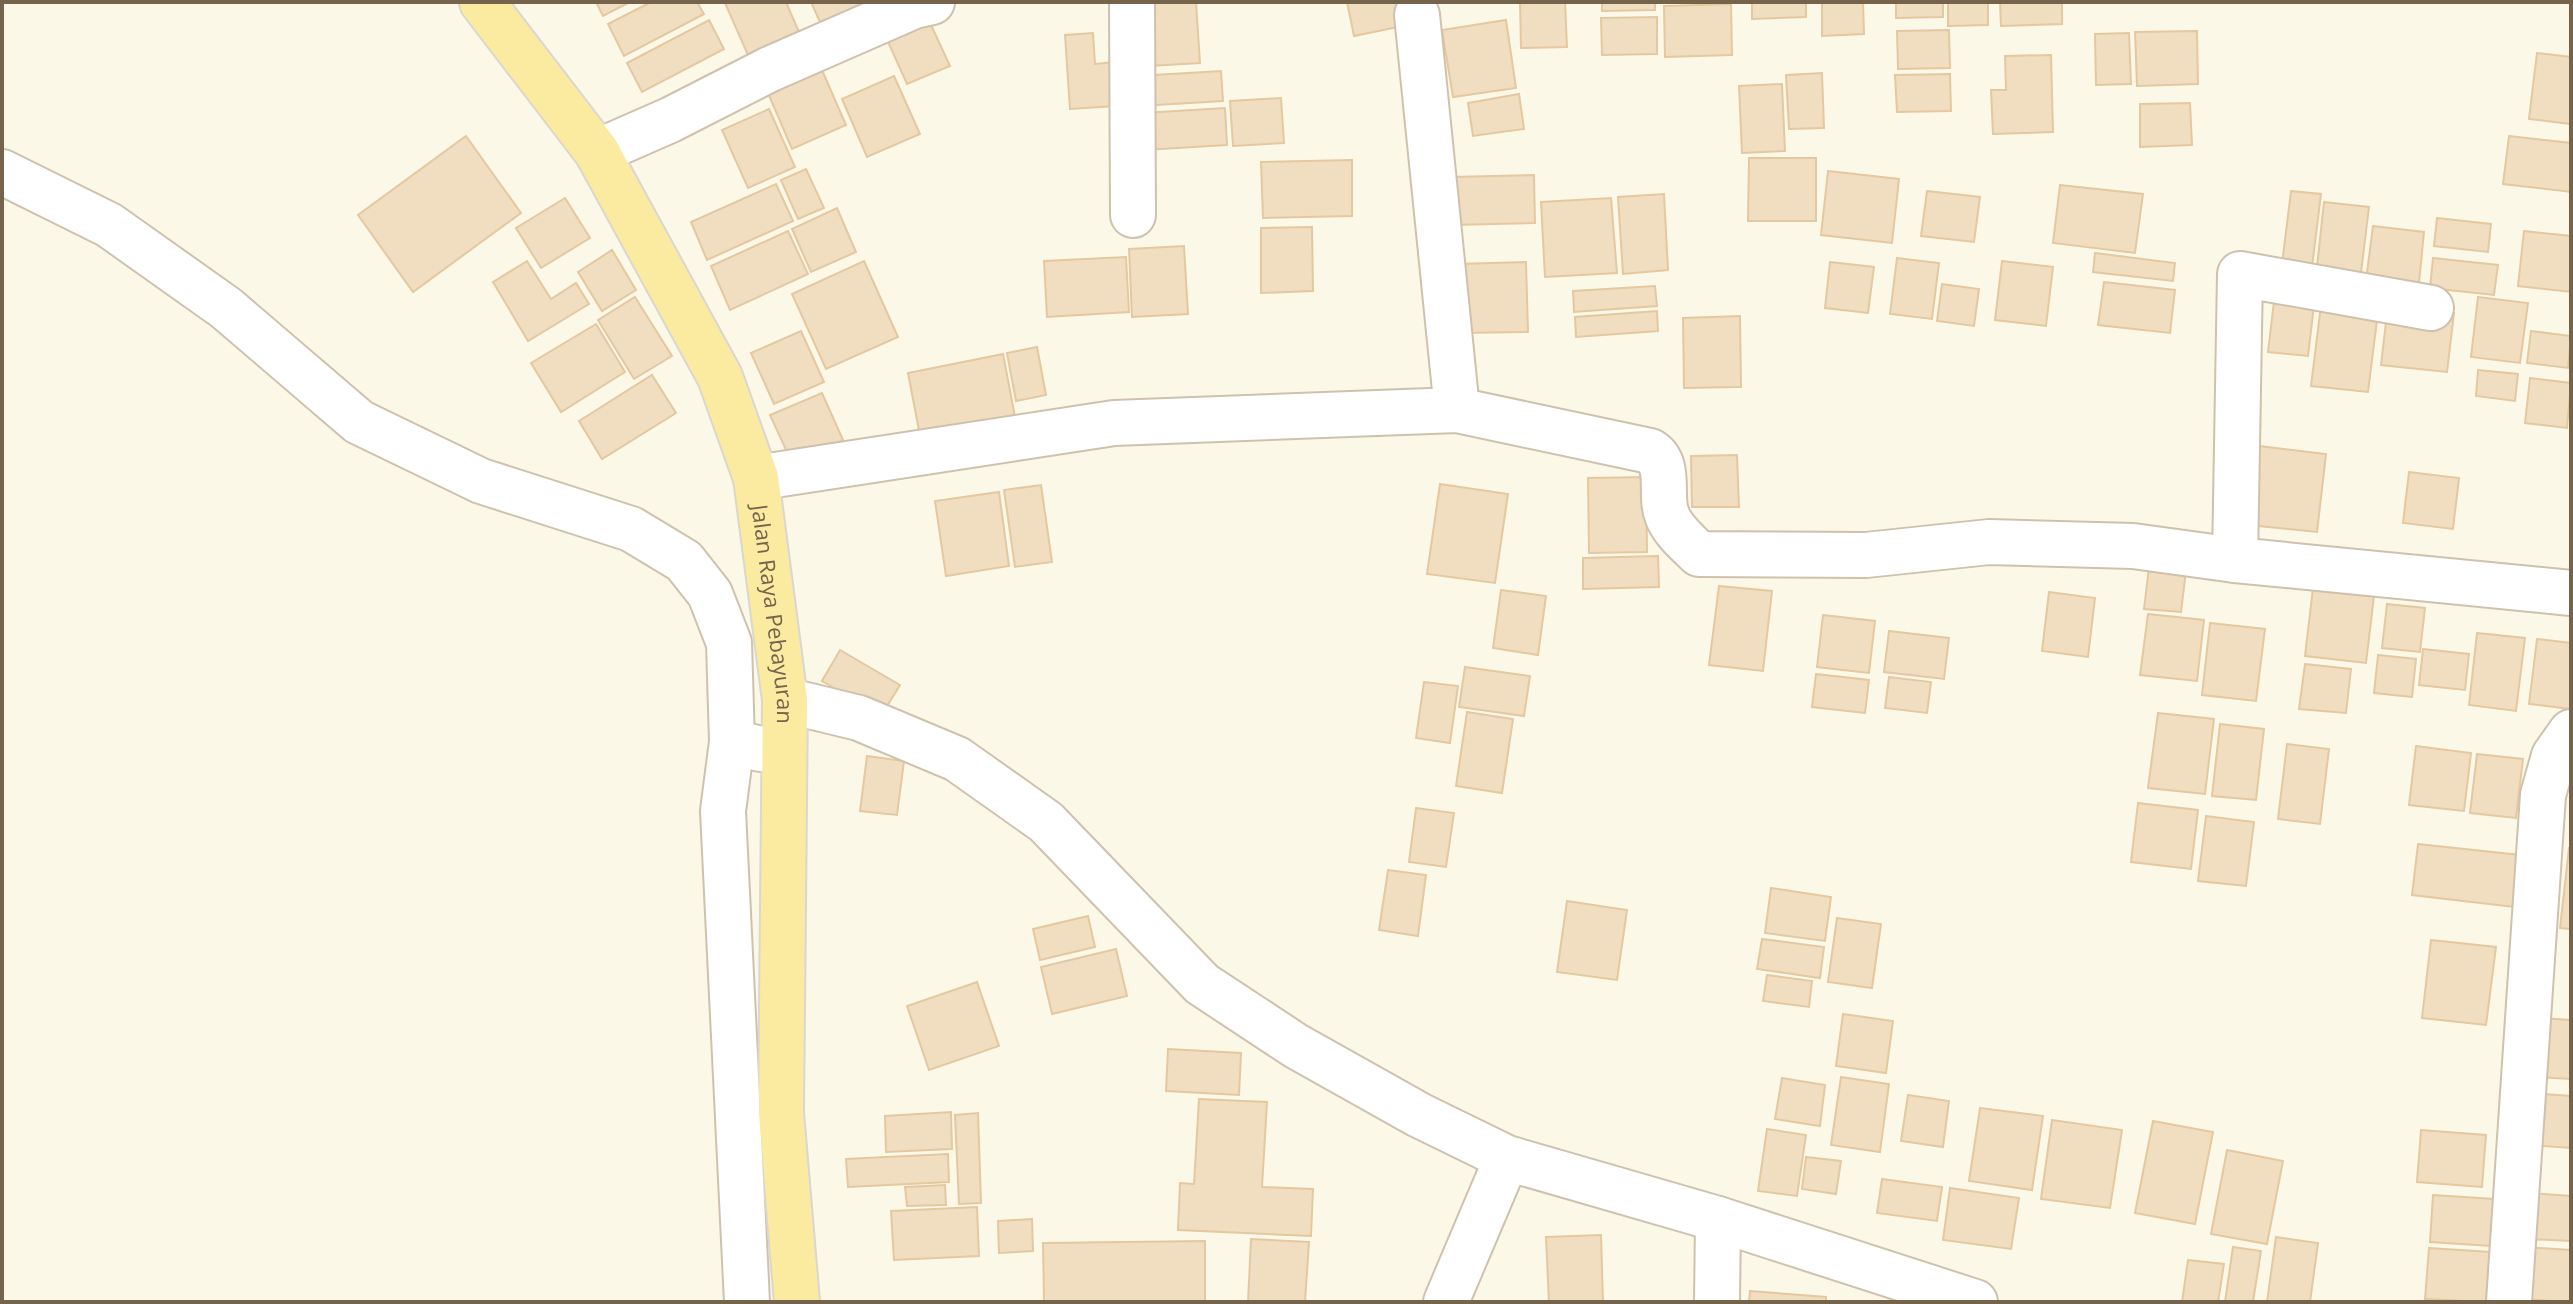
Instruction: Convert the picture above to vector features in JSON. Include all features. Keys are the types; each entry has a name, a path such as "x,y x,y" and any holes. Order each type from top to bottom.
{"main road":[{"name":"Jalan Raya Pebayuran","path":"482,2 597,152 720,377 756,478 785,700 781,1113 797,1302"}],"street":[{"path":"597,152 670,120 770,69 914,6 932,2"},
{"path":"1132,2 1133,215"},
{"path":"1417,15 1457,410"},
{"path":"2,172 109,225 226,308 359,422 481,481 631,529 684,561 710,594 729,643 732,742 723,811 747,1302"},
{"path":"2235,560 2240,274 2431,308"},
{"path":"756,478 1114,423 1457,410 1650,451 1662,466 1667,516 1699,554 1866,555 1989,542 2133,546 2235,560 2571,593"},
{"path":"785,700 859,718 957,759 1046,822 1202,984 1309,1054 1419,1115 1507,1158 1718,1219 1975,1302"},
{"path":"2509,1302 2543,795 2554,756 2571,732"},
{"path":"732,742 783,755"},
{"path":"1446,1302 1507,1158"},
{"path":"1717,1302 1718,1219"}],"building":[{"path":"596,2 630,2 603,16"},
{"path":"651,2 697,2 704,14 624,56 608,24"},
{"path":"786,2 802,39 751,62 725,3"},
{"path":"811,2 864,2 868,12 824,31"},
{"path":"1145,2 1196,2 1200,63 1149,66"},
{"path":"1347,2 1398,2 1403,26 1354,36"},
{"path":"1520,2 1565,2 1567,47 1521,48"},
{"path":"1602,2 1655,2 1655,10 1602,11"},
{"path":"1752,2 1806,2 1806,17 1752,19"},
{"path":"1822,2 1863,2 1864,34 1822,36"},
{"path":"1896,2 1943,2 1943,17 1896,18"},
{"path":"1948,2 1988,2 1988,25 1948,26"},
{"path":"2000,2 2062,2 2062,24 2001,26"},
{"path":"1731,4 1732,55 1665,57 1664,6"},
{"path":"926,14 950,66 907,84 884,33"},
{"path":"1657,17 1657,54 1602,55 1601,18"},
{"path":"709,20 724,49 642,92 627,63"},
{"path":"1506,20 1516,88 1453,97 1442,30"},
{"path":"1949,30 1950,68 1898,69 1897,31"},
{"path":"2197,31 2198,84 2137,86 2135,32"},
{"path":"1093,33 1095,64 1114,62 1116,106 1070,109 1065,35"},
{"path":"2129,33 2131,84 2096,85 2095,34"},
{"path":"2537,53 2571,57 2571,124 2529,119"},
{"path":"2051,55 2053,132 1993,134 1991,90 2006,90 2005,56"},
{"path":"822,70 846,125 792,149 768,93"},
{"path":"1221,71 1223,101 1139,106 1137,76"},
{"path":"1822,73 1824,128 1789,129 1786,75"},
{"path":"1950,74 1951,111 1897,112 1895,75"},
{"path":"894,76 920,134 867,157 842,99"},
{"path":"1782,84 1785,151 1742,153 1739,86"},
{"path":"1519,94 1524,129 1473,136 1468,103"},
{"path":"1281,98 1284,143 1233,146 1230,101"},
{"path":"2190,103 2192,145 2140,147 2140,104"},
{"path":"1225,108 1227,145 1145,150 1143,113"},
{"path":"769,109 795,167 748,188 722,130"},
{"path":"466,136 521,213 413,292 358,215"},
{"path":"2509,136 2571,143 2571,192 2503,184"},
{"path":"1749,158 1816,158 1816,221 1748,221"},
{"path":"1352,160 1352,216 1263,218 1261,162"},
{"path":"806,169 824,208 798,219 781,180"},
{"path":"1828,171 1899,179 1892,243 1821,235"},
{"path":"1534,175 1535,223 1452,225 1451,177"},
{"path":"776,184 793,221 707,260 691,222"},
{"path":"2060,185 2143,194 2135,253 2053,243"},
{"path":"1927,191 1980,197 1974,242 1921,236"},
{"path":"2291,191 2321,194 2312,267 2282,264"},
{"path":"1664,194 1668,270 1623,274 1618,197"},
{"path":"565,198 590,238 541,268 516,228"},
{"path":"1611,198 1617,273 1545,277 1541,202"},
{"path":"2324,202 2369,207 2360,281 2316,276"},
{"path":"837,208 856,252 811,272 792,229"},
{"path":"2437,218 2491,224 2488,252 2434,246"},
{"path":"2373,226 2424,232 2418,293 2365,288"},
{"path":"1312,227 1313,291 1261,293 1261,228"},
{"path":"788,231 808,274 730,310 711,266"},
{"path":"2524,231 2571,236 2571,292 2518,286"},
{"path":"1184,246 1188,314 1132,317 1129,249"},
{"path":"612,250 636,290 602,311 578,272"},
{"path":"2095,253 2175,263 2173,281 2093,272"},
{"path":"1126,257 1129,312 1047,317 1044,261"},
{"path":"1897,258 1939,263 1932,319 1890,314"},
{"path":"2433,258 2498,265 2494,295 2430,288"},
{"path":"527,261 551,299 576,283 589,304 528,341 493,282"},
{"path":"864,261 898,337 826,369 792,294"},
{"path":"2002,261 2053,267 2046,326 1995,320"},
{"path":"1526,262 1528,332 1458,333 1457,264"},
{"path":"1830,262 1874,267 1868,313 1825,308"},
{"path":"2104,282 2175,290 2170,333 2098,325"},
{"path":"1942,284 1979,289 1974,326 1937,321"},
{"path":"1655,286 1657,306 1574,312 1573,291"},
{"path":"2275,293 2315,297 2308,356 2268,352"},
{"path":"635,297 672,356 634,379 598,320"},
{"path":"2322,297 2379,304 2368,392 2311,386"},
{"path":"2478,297 2528,303 2520,363 2471,357"},
{"path":"2388,305 2454,313 2447,372 2381,365"},
{"path":"1657,311 1658,331 1576,337 1575,317"},
{"path":"1740,316 1741,387 1684,388 1683,318"},
{"path":"596,324 625,372 561,412 531,363"},
{"path":"801,331 824,382 774,404 751,353"},
{"path":"2531,331 2571,336 2568,368 2527,363"},
{"path":"1037,347 1046,395 1016,401 1007,353"},
{"path":"1003,354 1016,422 921,441 908,373"},
{"path":"2478,370 2518,374 2515,401 2476,396"},
{"path":"652,375 676,413 602,459 579,421"},
{"path":"2530,378 2571,383 2567,428 2525,423"},
{"path":"822,393 843,440 792,463 770,415"},
{"path":"2259,446 2326,454 2317,532 2249,525"},
{"path":"1737,455 1739,507 1692,507 1691,456"},
{"path":"2409,472 2459,478 2453,529 2403,523"},
{"path":"1646,477 1647,552 1589,553 1588,478"},
{"path":"1440,484 1508,494 1495,583 1427,574"},
{"path":"1041,485 1052,562 1015,567 1004,490"},
{"path":"999,492 1009,566 946,576 935,501"},
{"path":"1658,556 1659,587 1583,589 1583,558"},
{"path":"2149,567 2186,571 2181,612 2144,609"},
{"path":"1719,586 1772,591 1763,671 1709,665"},
{"path":"2313,588 2374,596 2366,663 2305,656"},
{"path":"1501,590 1546,596 1538,655 1493,648"},
{"path":"2049,592 2095,598 2088,657 2042,651"},
{"path":"2387,604 2425,608 2420,652 2382,648"},
{"path":"2148,614 2204,620 2197,681 2140,675"},
{"path":"1823,615 1875,621 1869,673 1817,667"},
{"path":"2210,623 2265,629 2256,701 2202,695"},
{"path":"1889,631 1949,638 1944,679 1884,672"},
{"path":"2477,633 2525,638 2516,711 2469,705"},
{"path":"2537,639 2571,643 2571,709 2529,704"},
{"path":"2423,649 2469,654 2465,690 2419,685"},
{"path":"840,650 900,685 881,716 822,681"},
{"path":"2378,655 2416,659 2412,697 2374,693"},
{"path":"2305,664 2351,669 2346,713 2299,709"},
{"path":"1465,667 1530,676 1524,716 1459,707"},
{"path":"1816,674 1869,680 1865,713 1812,707"},
{"path":"1889,677 1931,682 1927,713 1885,708"},
{"path":"1424,682 1458,686 1450,743 1416,738"},
{"path":"1467,712 1513,719 1502,793 1456,786"},
{"path":"2158,713 2214,719 2205,794 2148,788"},
{"path":"2220,724 2264,729 2256,800 2212,796"},
{"path":"2287,744 2329,749 2320,824 2278,819"},
{"path":"2416,746 2471,753 2464,811 2409,805"},
{"path":"2477,754 2523,759 2516,818 2470,813"},
{"path":"867,756 904,761 897,815 860,811"},
{"path":"2138,803 2198,810 2191,869 2131,862"},
{"path":"1416,808 1454,813 1446,867 1409,862"},
{"path":"2206,816 2254,822 2246,886 2198,881"},
{"path":"2418,844 2520,855 2514,907 2412,895"},
{"path":"2571,848 2571,929 2560,928"},
{"path":"1388,870 1426,875 1418,936 1379,930"},
{"path":"1771,888 1831,897 1825,941 1765,933"},
{"path":"1567,901 1627,910 1617,980 1557,972"},
{"path":"1088,916 1095,947 1040,960 1033,929"},
{"path":"1837,918 1881,924 1872,988 1828,982"},
{"path":"1762,939 1824,947 1820,978 1757,969"},
{"path":"2431,940 2496,947 2486,1025 2422,1018"},
{"path":"1116,949 1127,996 1052,1014 1041,967"},
{"path":"1767,975 1812,981 1809,1007 1763,1001"},
{"path":"977,982 999,1046 929,1070 907,1006"},
{"path":"1843,1014 1893,1021 1886,1073 1836,1066"},
{"path":"2540,1018 2571,1020 2571,1079 2536,1077"},
{"path":"1168,1049 1241,1053 1239,1095 1166,1091"},
{"path":"1841,1077 1889,1084 1880,1152 1831,1145"},
{"path":"1782,1078 1825,1085 1820,1126 1775,1119"},
{"path":"2531,1093 2571,1096 2571,1148 2528,1145"},
{"path":"1908,1095 1949,1101 1943,1147 1901,1141"},
{"path":"1199,1099 1267,1102 1262,1187 1313,1189 1311,1236 1178,1230 1180,1183 1194,1184"},
{"path":"1980,1108 2043,1116 2032,1190 1969,1181"},
{"path":"951,1112 952,1149 886,1152 885,1116"},
{"path":"978,1113 981,1203 959,1204 955,1115"},
{"path":"2052,1120 2122,1130 2110,1208 2041,1199"},
{"path":"2153,1121 2213,1132 2195,1224 2135,1213"},
{"path":"1767,1129 1806,1135 1797,1196 1758,1191"},
{"path":"2421,1130 2486,1135 2482,1187 2417,1182"},
{"path":"2227,1150 2283,1161 2267,1244 2211,1234"},
{"path":"948,1154 949,1182 848,1187 846,1159"},
{"path":"1806,1157 1841,1161 1836,1194 1802,1189"},
{"path":"1882,1179 1942,1187 1937,1221 1877,1213"},
{"path":"945,1185 946,1205 907,1206 905,1187"},
{"path":"1950,1188 2019,1198 2011,1249 1943,1240"},
{"path":"2529,1193 2571,1196 2571,1241 2526,1239"},
{"path":"2433,1195 2494,1199 2491,1246 2430,1242"},
{"path":"977,1207 979,1256 894,1260 891,1211"},
{"path":"1032,1219 1033,1251 999,1253 998,1221"},
{"path":"1601,1235 1603,1302 1549,1302 1546,1237"},
{"path":"2276,1237 2318,1243 2310,1302 2267,1302"},
{"path":"1251,1239 1309,1242 1305,1302 1248,1302"},
{"path":"1205,1241 1205,1302 1044,1302 1043,1243"},
{"path":"2233,1247 2261,1251 2253,1302 2225,1302"},
{"path":"2524,1247 2571,1250 2571,1302 2520,1299"},
{"path":"2429,1248 2490,1252 2486,1302 2425,1299"},
{"path":"2188,1260 2224,1264 2218,1302 2182,1302"},
{"path":"1750,1291 1826,1297 1826,1302 1749,1302"}]}
